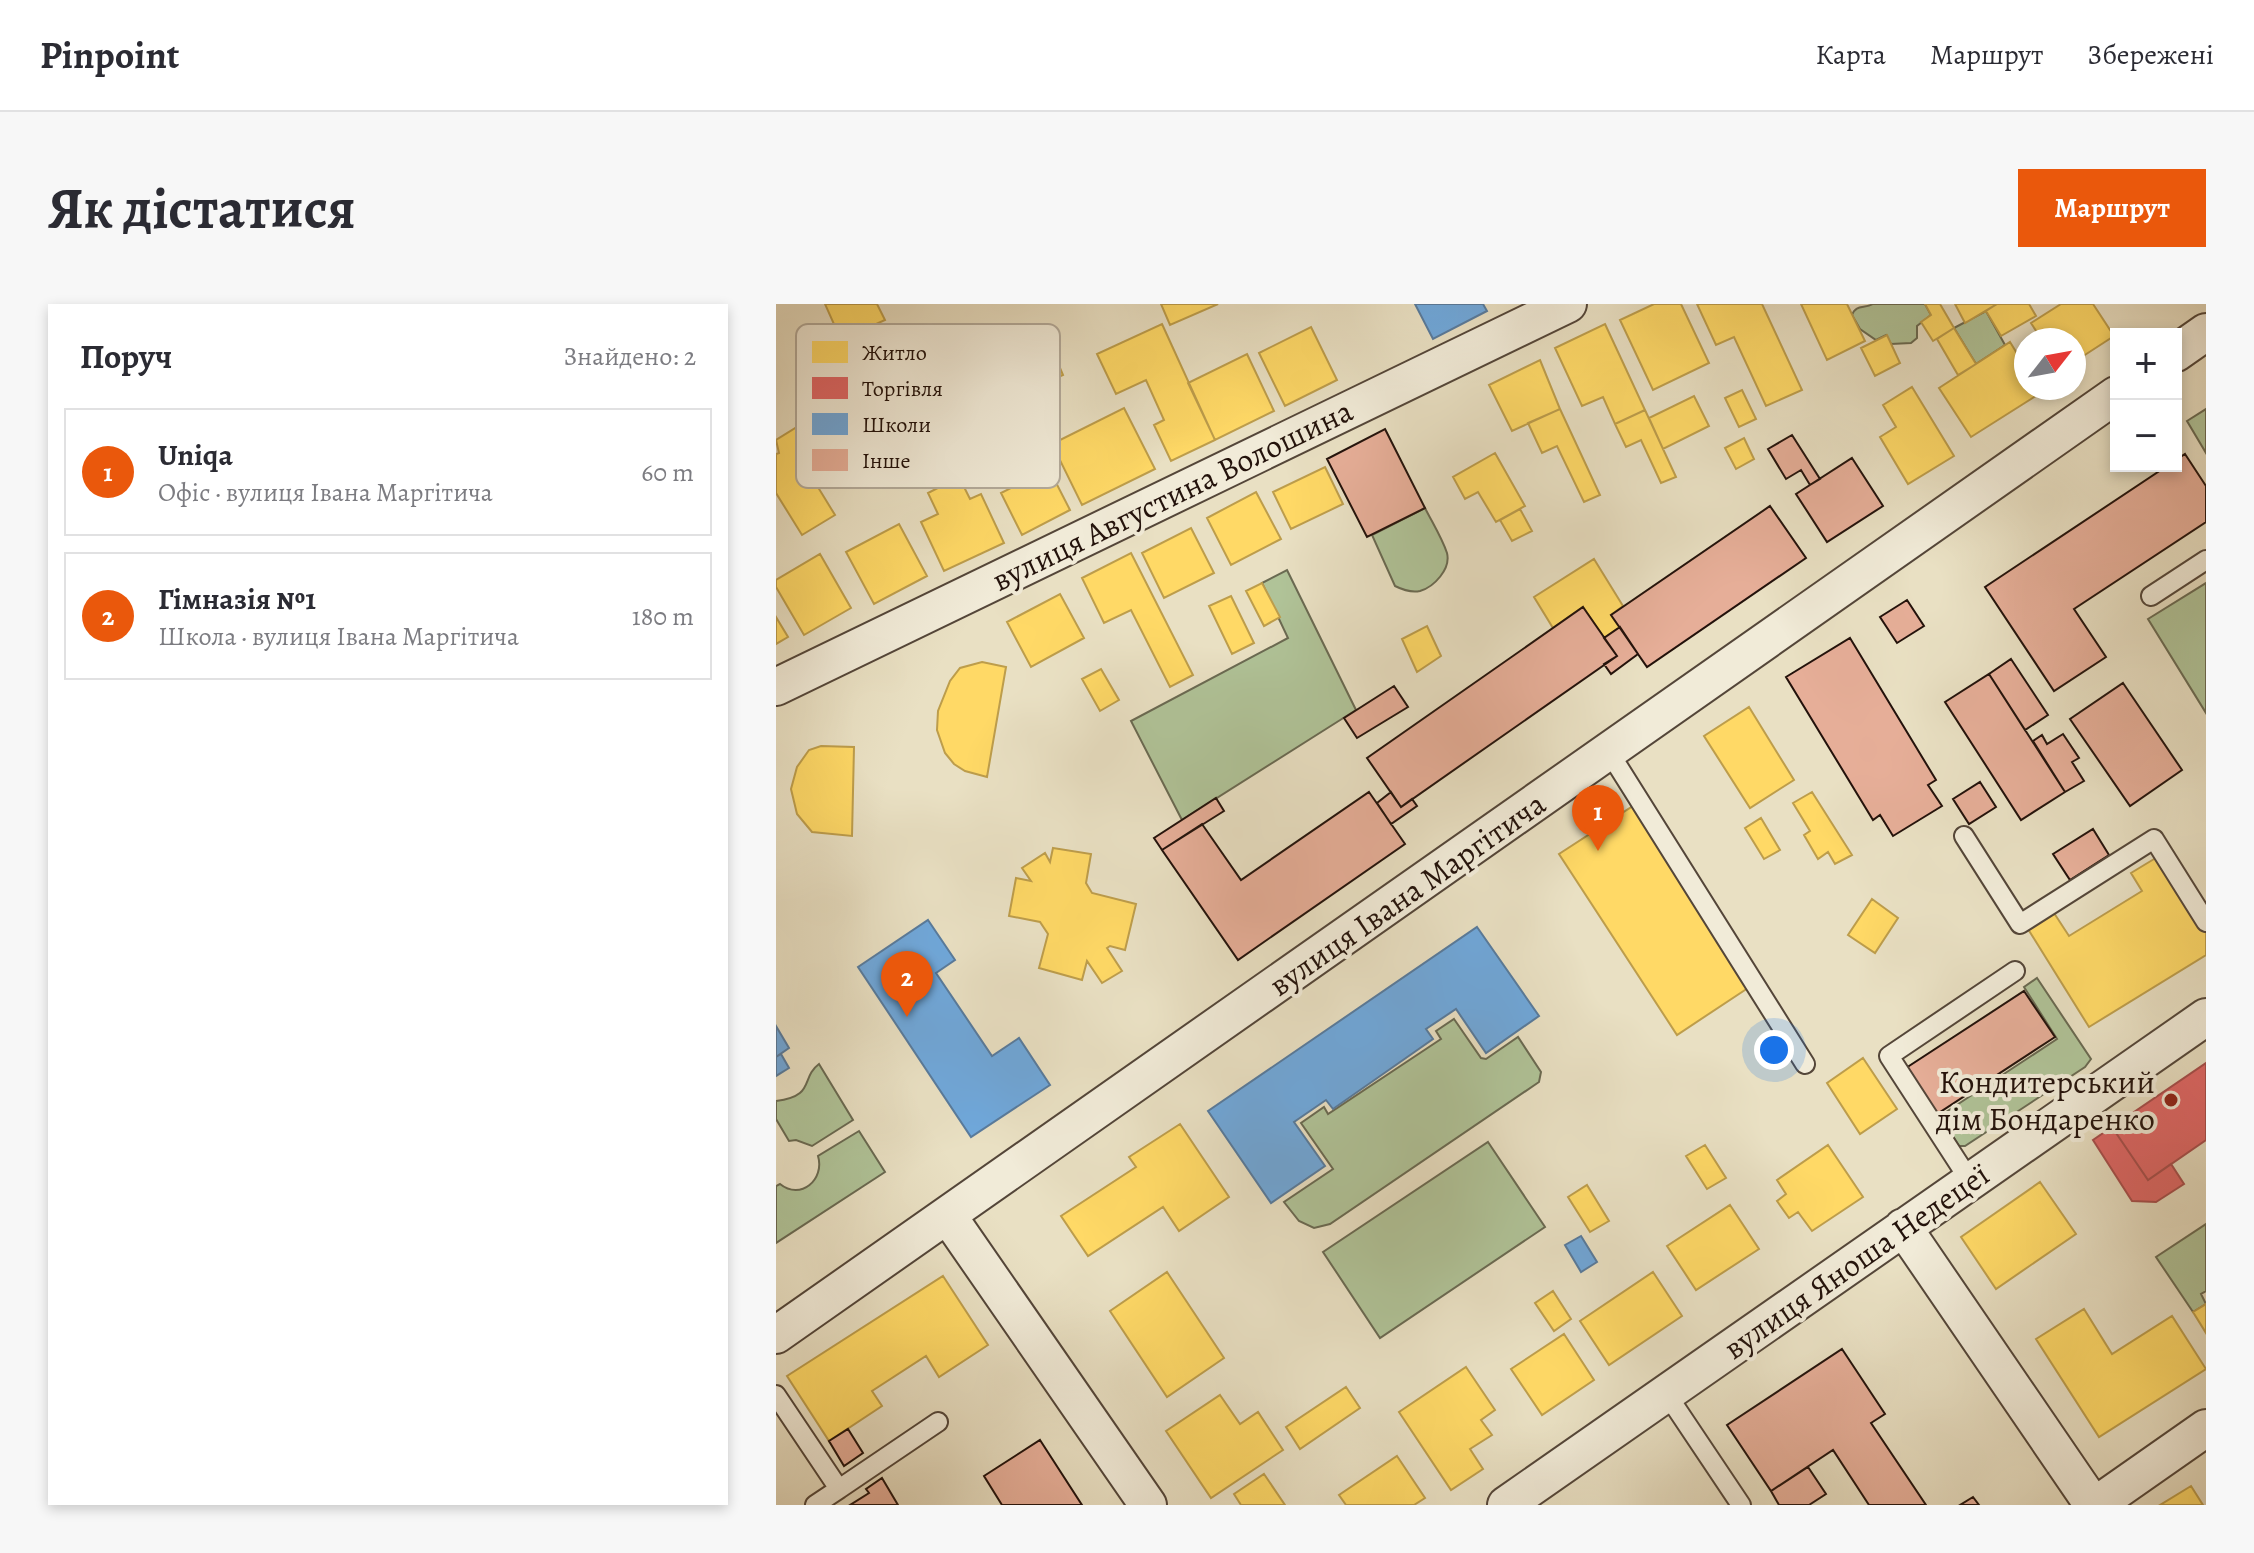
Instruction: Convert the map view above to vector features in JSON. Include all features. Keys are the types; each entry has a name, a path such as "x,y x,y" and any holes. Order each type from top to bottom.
{"street":[{"name":"вулиця Августина Волошина","path":"776,687 1568,304"},
{"path":"2182,349 2206,332"},
{"name":"вулиця Івана Маргітича","path":"776,1335 2110,399"},
{"name":"вулиця Яноша Недецеї","path":"1506,1505 2206,1017"},
{"path":"948,1216 1148,1505"},
{"path":"1903,1227 2094,1505 2206,1428"}],"lane":[{"path":"2151,596 2206,560"},
{"path":"1609,752 1805,1064"},
{"path":"1964,836 2020,924 2154,839 2206,922"},
{"path":"1970,1181 1889,1056 2015,971"},
{"path":"1666,1393 1741,1505"},
{"path":"776,1395 839,1489"},
{"path":"815,1505 938,1422"}],"green space":[{"path":"1873,304 1925,304 1931,315 1917,326 1917,338 1911,343 1891,344 1886,335 1876,340 1860,329 1852,315 1858,308"},
{"path":"1986,311 2005,345 1976,364 1954,328"},
{"path":"2206,409 2206,453 2187,421"},
{"path":"1425,508 1448,559 1431,586 1420,591 1407,591 1395,586 1372,535"},
{"path":"1287,570 1356,710 1182,820 1131,721 1288,638 1262,583"},
{"path":"2206,583 2206,713 2148,619"},
{"path":"2037,978 2091,1059 2085,1067 1965,1146 1959,1146 1940,1116 2057,1039 2024,987"},
{"path":"1454,1019 1481,1058 1486,1059 1518,1037 1541,1072 1539,1082 1330,1224 1314,1228 1299,1221 1284,1202 1333,1169 1301,1123 1324,1107 1328,1114 1441,1039 1436,1031"},
{"path":"819,1064 853,1120 812,1146 796,1140 789,1141 776,1119 776,1101 789,1099 802,1091 813,1069"},
{"path":"859,1131 885,1172 776,1243 776,1186 780,1184 796,1190 810,1185 818,1172 818,1156"},
{"path":"1488,1142 1545,1227 1380,1338 1323,1252"},
{"path":"2206,1224 2206,1291 2201,1294 2206,1304 2193,1312 2156,1257"}],"building: Житло":[{"path":"825,304 877,304 885,320 876,324 834,324"},
{"path":"1161,304 1218,304 1170,325"},
{"path":"1654,304 1681,304 1709,363 1653,390 1620,320"},
{"path":"1697,304 1762,304 1802,390 1766,406 1734,337 1716,345"},
{"path":"1801,304 1847,304 1865,341 1827,360"},
{"path":"1925,304 1940,304 1954,328 1933,341 1921,322 1931,315"},
{"path":"1955,304 1997,304 1965,323"},
{"path":"1997,304 2029,304 2036,316 2001,336 1986,311"},
{"path":"2061,304 2093,304 2110,330 2110,339 2086,354 2086,328 2034,328 2031,323"},
{"path":"1162,324 1215,440 1171,461 1154,425 1164,420 1146,380 1116,394 1097,354"},
{"path":"1605,324 1645,410 1615,424 1603,397 1582,406 1555,348"},
{"path":"1311,327 1337,380 1285,406 1259,353"},
{"path":"1954,328 1976,364 1958,375 1937,339"},
{"path":"1887,335 1900,363 1875,376 1861,348"},
{"path":"2010,342 2014,348 2014,400 2029,400 1971,437 1939,388"},
{"path":"1247,354 1274,411 1215,440 1188,383"},
{"path":"1540,360 1560,409 1512,431 1489,385"},
{"path":"1912,387 1954,456 1908,484 1880,437 1896,427 1883,405"},
{"path":"1742,390 1756,419 1739,427 1725,398"},
{"path":"1694,396 1709,426 1663,449 1649,418"},
{"path":"1124,408 1155,469 1082,505 1060,460 1060,440"},
{"path":"1560,409 1600,495 1584,502 1557,446 1542,453 1528,423"},
{"path":"1645,410 1676,477 1661,483 1641,440 1626,447 1615,424"},
{"path":"796,428 796,488 818,488 835,515 802,535 776,493 776,454 779,453 776,440"},
{"path":"1744,438 1754,459 1736,469 1725,448"},
{"path":"1495,453 1525,506 1496,522 1478,492 1465,499 1453,477"},
{"path":"1325,467 1343,504 1291,529 1273,492"},
{"path":"938,488 964,488 970,499 981,494 1004,543 944,571 921,522 938,514 928,493"},
{"path":"1011,488 1059,488 1070,510 1022,535 1001,493"},
{"path":"1256,492 1281,539 1231,565 1207,518"},
{"path":"1520,509 1532,531 1512,541 1500,520"},
{"path":"899,524 927,576 874,604 846,552"},
{"path":"1191,528 1214,573 1164,598 1142,553"},
{"path":"1131,553 1193,675 1170,687 1131,610 1104,623 1082,578"},
{"path":"820,554 851,608 804,635 776,587 776,580"},
{"path":"1594,559 1623,606 1611,615 1620,627 1604,638 1583,607 1553,628 1534,597"},
{"path":"1262,583 1280,617 1264,626 1246,591"},
{"path":"1060,594 1084,638 1031,667 1007,622"},
{"path":"1231,596 1254,643 1232,654 1209,606"},
{"path":"776,617 788,637 776,644"},
{"path":"1427,626 1441,656 1417,672 1402,639"},
{"path":"982,662 1006,667 987,777 965,771 954,764 945,753 937,730 938,711 950,681 960,668"},
{"path":"1101,669 1119,700 1100,711 1082,679"},
{"path":"1749,707 1794,780 1750,808 1704,736"},
{"path":"821,746 854,747 852,836 812,832 797,814 791,789 797,767 809,750"},
{"path":"1812,792 1852,855 1835,864 1828,852 1818,859 1804,835 1810,831 1793,803"},
{"path":"1633,806 1751,986 1677,1035 1559,854"},
{"path":"1761,818 1780,850 1764,859 1745,828"},
{"path":"1053,848 1091,854 1086,883 1092,893 1136,904 1125,950 1107,948 1122,971 1102,983 1087,961 1082,980 1039,968 1048,934 1040,922 1009,916 1016,878 1031,881 1022,868 1045,853 1050,862"},
{"path":"2159,856 2206,932 2206,955 2089,1027 2028,929 2054,913 2069,936 2142,891 2131,873"},
{"path":"1872,899 1898,918 1875,953 1848,935"},
{"path":"1863,1058 1897,1109 1860,1134 1827,1083"},
{"path":"1180,1124 1229,1197 1179,1231 1163,1207 1088,1256 1061,1216 1136,1167 1129,1157"},
{"path":"1705,1145 1726,1178 1707,1189 1686,1156"},
{"path":"1828,1145 1863,1197 1812,1231 1798,1212 1789,1218 1777,1201 1786,1194 1777,1180"},
{"path":"2040,1182 2076,1234 1996,1289 1961,1237"},
{"path":"1587,1185 1609,1221 1590,1232 1568,1197"},
{"path":"1730,1205 1759,1249 1696,1290 1667,1246"},
{"path":"1167,1272 1224,1358 1167,1397 1110,1311"},
{"path":"1653,1272 1682,1316 1609,1365 1580,1321"},
{"path":"943,1276 988,1345 939,1377 926,1356 872,1391 882,1406 829,1441 787,1376"},
{"path":"1553,1291 1571,1319 1554,1331 1535,1303"},
{"path":"2206,1304 2206,1333 2193,1312"},
{"path":"2084,1309 2112,1354 2172,1316 2206,1369 2099,1437 2036,1339"},
{"path":"1564,1334 1594,1380 1542,1415 1511,1369"},
{"path":"1466,1367 1495,1410 1481,1420 1492,1435 1470,1449 1483,1469 1451,1490 1399,1412"},
{"path":"1346,1387 1360,1408 1300,1449 1286,1427"},
{"path":"1220,1395 1240,1424 1258,1412 1283,1450 1211,1498 1166,1431"},
{"path":"1397,1456 1425,1498 1414,1505 1346,1505 1339,1495"},
{"path":"1264,1474 1285,1505 1241,1505 1234,1494"},
{"path":"2191,1486 2203,1505 2160,1505"}],"building: Торгівля":[{"path":"2206,1063 2206,1140 2148,1180 2112,1127"},
{"path":"2112,1127 2148,1180 2171,1164 2184,1184 2156,1202 2132,1201 2093,1140"}],"building: Школи":[{"path":"1415,304 1483,304 1487,311 1433,339"},
{"path":"928,920 955,960 936,973 992,1056 1019,1038 1050,1085 971,1137 858,967"},
{"path":"1477,927 1539,1016 1486,1053 1456,1009 1426,1029 1433,1039 1333,1109 1326,1100 1294,1122 1325,1166 1271,1203 1208,1111"},
{"path":"776,1026 789,1048 776,1057"},
{"path":"781,1054 789,1068 776,1076 776,1057"},
{"path":"1581,1236 1597,1262 1581,1272 1565,1245"}],"building: Інше":[{"path":"1385,429 1425,508 1367,537 1327,459"},
{"path":"1792,435 1820,479 1810,485 1801,470 1786,479 1768,449"},
{"path":"2185,454 2206,486 2206,522 2074,609 2106,657 2054,691 1985,587 2158,472 2182,472 2182,456"},
{"path":"1852,458 1883,506 1827,542 1796,494"},
{"path":"1770,506 1806,558 1647,667 1611,615"},
{"path":"1907,600 1924,626 1897,643 1880,617"},
{"path":"1583,607 1617,656 1401,807 1367,758"},
{"path":"1620,627 1638,654 1611,674 1604,664 1617,656 1604,638"},
{"path":"1850,638 1936,780 1928,785 1942,806 1893,836 1880,815 1873,820 1786,677"},
{"path":"2011,659 2048,715 2025,730 1989,674"},
{"path":"1989,674 2065,792 2021,820 1945,702"},
{"path":"2123,683 2182,770 2130,806 2070,719"},
{"path":"1394,686 1408,707 1357,738 1344,718"},
{"path":"2063,734 2079,758 2072,762 2084,781 2065,792 2033,741 2042,735 2047,744"},
{"path":"1980,782 1996,807 1969,824 1953,799"},
{"path":"1369,792 1405,844 1238,960 1162,850 1202,824 1241,880"},
{"path":"1391,792 1401,807 1412,799 1417,806 1391,824 1377,803"},
{"path":"1216,798 1224,811 1162,850 1154,838"},
{"path":"2093,829 2109,855 2070,880 2053,854"},
{"path":"2024,991 2055,1037 1937,1114 1906,1068"},
{"path":"1842,1349 1885,1414 1871,1423 1926,1505 1869,1505 1833,1450 1771,1491 1727,1425"},
{"path":"848,1429 863,1453 844,1466 829,1441"},
{"path":"1040,1440 1082,1505 1002,1505 984,1476"},
{"path":"1808,1467 1826,1494 1809,1505 1779,1505 1771,1491"},
{"path":"882,1478 898,1505 850,1505 869,1493 866,1489"},
{"path":"1973,1497 1979,1505 1960,1505"}],"place":[{"name":"Uniqa","path":"1598,851"},
{"name":"Гімназія №1","path":"907,1017"},
{"name":"Кондитерський дім Бондаренко","path":"2171,1100"}]}
